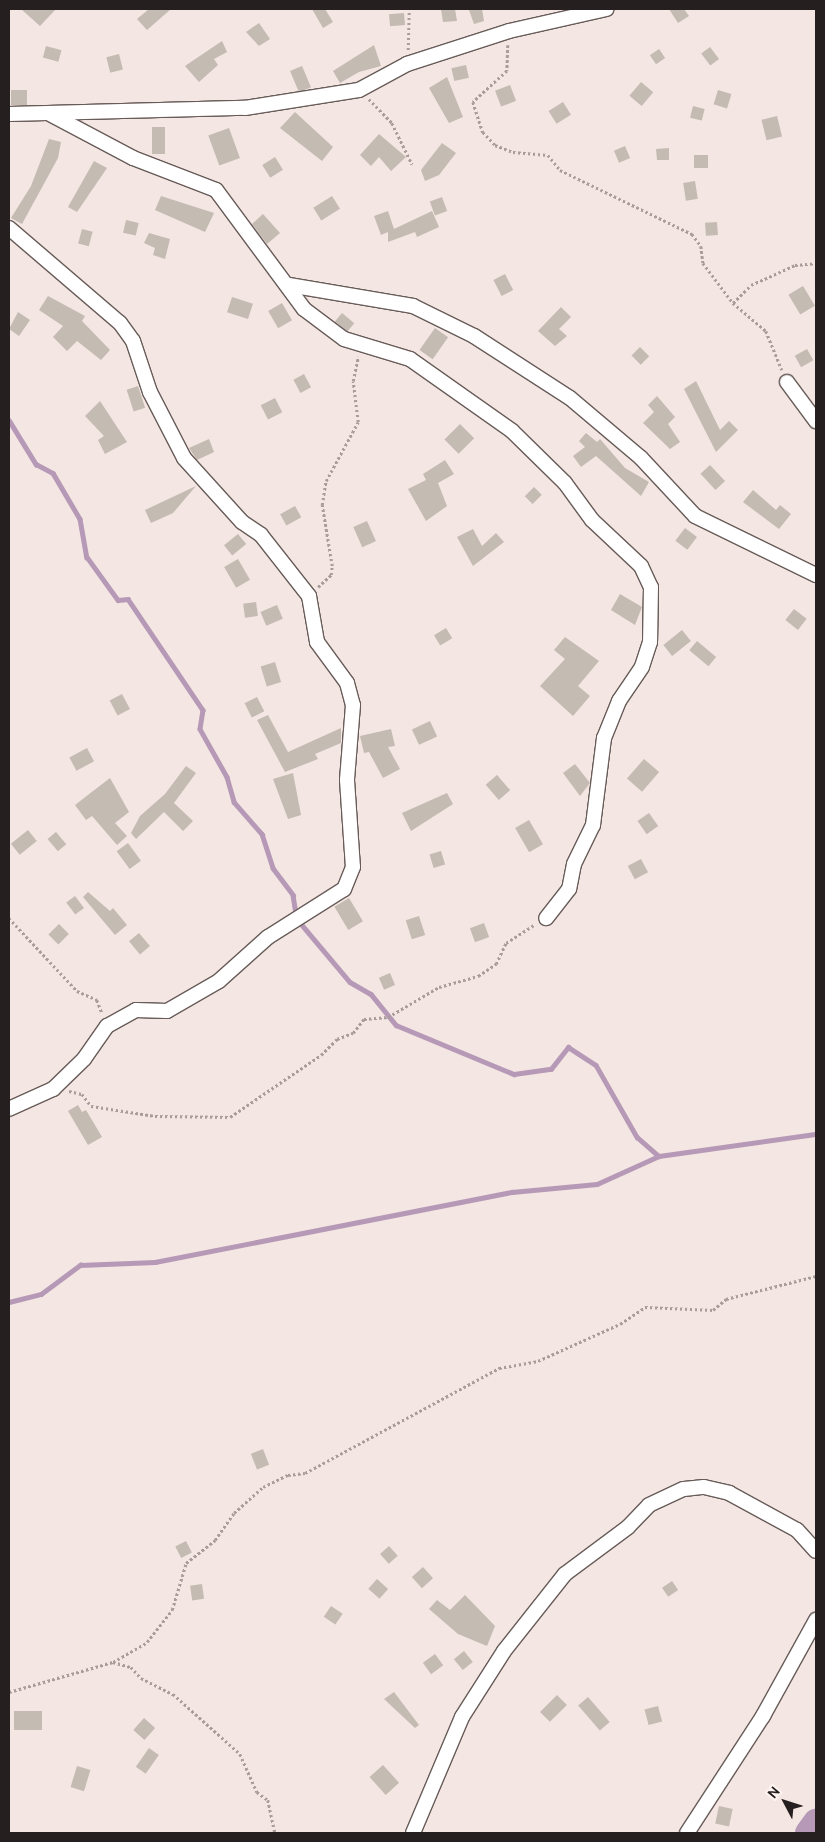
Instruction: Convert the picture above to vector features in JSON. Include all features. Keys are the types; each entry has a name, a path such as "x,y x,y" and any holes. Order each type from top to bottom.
{"street":[{"path":"9,114 245,108 359,90 407,64 509,31 607,9"},
{"path":"50,114 133,158 216,190 290,285 290,294 304,309 360,345 410,359 512,431 552,468 592,520 641,566 651,587 650,642 642,667 619,701 604,738 593,825 569,889 546,918"},
{"path":"9,228 120,323 133,341 150,392 184,458 242,522 261,535 309,596 317,642 347,683 353,705 347,780 353,868 344,889 268,937 219,981 168,1011 136,1010 107,1026 84,1059 53,1089 9,1110"},
{"path":"290,285 413,306 474,336 570,398 634,452 695,516 816,575"},
{"path":"787,382 816,422"},
{"path":"413,1833 462,1717 504,1651 565,1574 628,1527 649,1505 684,1489 704,1487 730,1493 797,1530 816,1551"},
{"path":"687,1833 763,1716 816,1620"}],"path":[{"path":"407,64 409,9"},
{"path":"509,31 507,71 473,102 483,132 494,145 513,152 548,155 560,170 692,234 701,246 703,263 733,303 766,331 787,382"},
{"path":"359,90 392,123 412,164"},
{"path":"733,303 751,285 795,265 816,263"},
{"path":"309,596 331,575 322,505 326,481 358,422 353,381 360,345"},
{"path":"9,918 77,991 97,1000 107,1026"},
{"path":"53,1089 82,1094 91,1106 155,1116 230,1116 320,1055 337,1038 353,1033 364,1019 388,1016 439,987 478,976 496,964 506,943 546,918"},
{"path":"9,1692 113,1662 147,1642 172,1610 186,1563 214,1540 234,1513 263,1487 288,1475 305,1474 499,1368 538,1361 620,1324 644,1307 712,1310 726,1299 816,1276"},
{"path":"113,1662 131,1667 141,1678 173,1694 240,1754 257,1792 268,1800 276,1833"}],"building":[{"path":"21,9 56,9 40,26"},
{"path":"149,9 171,9 147,30 137,19"},
{"path":"312,9 325,9 333,22 323,28"},
{"path":"441,9 455,9 457,21 443,22"},
{"path":"482,9 484,21 474,24 469,10"},
{"path":"669,9 684,9 689,16 678,23"},
{"path":"404,13 405,25 390,26 389,14"},
{"path":"259,23 270,39 259,46 246,32"},
{"path":"222,41 227,52 214,59 218,65 199,82 185,66"},
{"path":"374,45 381,66 359,72 340,83 333,71"},
{"path":"46,46 61,50 58,62 43,58"},
{"path":"710,47 719,59 710,66 701,54"},
{"path":"659,49 665,58 656,64 650,55"},
{"path":"119,54 123,70 110,73 106,57"},
{"path":"466,65 469,78 454,81 451,68"},
{"path":"302,66 311,87 299,92 290,71"},
{"path":"447,77 463,117 449,123 429,88"},
{"path":"641,82 653,92 642,106 629,96"},
{"path":"510,85 516,101 501,107 495,91"},
{"path":"11,90 27,90 27,105 11,105"},
{"path":"718,90 731,94 727,108 714,104"},
{"path":"563,102 571,115 557,124 549,111"},
{"path":"693,106 705,109 702,121 690,118"},
{"path":"295,112 333,147 322,161 280,128"},
{"path":"777,116 782,136 767,140 761,120"},
{"path":"152,127 165,127 165,154 152,154"},
{"path":"229,128 240,158 219,166 208,136"},
{"path":"379,134 406,157 391,171 379,157 371,166 360,155"},
{"path":"49,139 61,142 58,158 22,224 11,218 31,186"},
{"path":"442,143 456,153 439,175 425,181 421,170"},
{"path":"625,146 630,158 619,163 614,151"},
{"path":"669,148 669,160 657,160 656,149"},
{"path":"694,155 708,155 708,168 694,168"},
{"path":"275,157 283,170 270,178 262,165"},
{"path":"94,161 107,168 77,212 68,207"},
{"path":"695,181 698,199 686,201 683,183"},
{"path":"161,196 214,213 205,232 155,210"},
{"path":"332,196 340,209 321,220 313,208"},
{"path":"442,197 447,211 435,216 430,201"},
{"path":"388,211 394,229 432,211 439,227 417,237 415,232 388,242 388,232 381,235 374,216"},
{"path":"263,214 280,233 267,244 252,224"},
{"path":"126,220 139,223 136,236 123,233"},
{"path":"717,222 718,235 706,236 705,223"},
{"path":"82,229 93,232 89,246 78,243"},
{"path":"149,233 170,239 165,259 153,255 155,248 144,243"},
{"path":"505,274 513,290 502,296 493,280"},
{"path":"803,286 815,306 800,314 788,295"},
{"path":"48,296 85,316 82,321 110,350 101,360 77,341 67,351 53,337 63,326 39,310"},
{"path":"232,297 253,304 248,319 227,312"},
{"path":"282,303 292,320 278,328 268,311"},
{"path":"561,307 571,317 559,329 567,336 555,346 538,331"},
{"path":"18,312 30,320 19,336 9,329"},
{"path":"342,313 354,323 347,332 335,321"},
{"path":"435,328 448,337 433,359 420,350"},
{"path":"640,347 649,356 641,365 632,355"},
{"path":"807,349 813,360 801,367 795,356"},
{"path":"304,374 311,387 300,393 293,380"},
{"path":"696,381 720,430 729,421 738,430 716,452 684,389"},
{"path":"138,386 145,408 134,412 127,390"},
{"path":"657,396 675,417 668,424 680,442 670,449 643,423 654,412 648,405"},
{"path":"275,398 282,412 268,420 261,405"},
{"path":"100,401 127,442 105,454 98,440 104,436 85,416"},
{"path":"460,424 474,438 459,454 444,440"},
{"path":"586,433 597,442 600,439 625,468 649,482 641,496 596,456 581,467 573,456 585,447 579,441"},
{"path":"209,439 214,452 197,460 189,448"},
{"path":"445,460 454,474 438,483 447,506 426,521 408,489 426,480 423,474"},
{"path":"710,465 725,481 715,490 700,474"},
{"path":"196,486 173,513 151,523 145,510"},
{"path":"534,487 542,495 533,504 525,496"},
{"path":"753,490 776,510 780,505 791,514 779,529 743,502"},
{"path":"295,506 301,517 286,526 280,514"},
{"path":"367,521 376,541 362,547 353,527"},
{"path":"685,528 697,537 687,550 675,541"},
{"path":"473,529 482,546 496,533 504,542 473,566 457,537"},
{"path":"238,534 246,544 232,555 224,545"},
{"path":"238,559 250,580 236,588 224,567"},
{"path":"620,594 642,607 635,625 611,610"},
{"path":"256,602 258,616 245,618 243,604"},
{"path":"277,605 283,619 266,626 260,612"},
{"path":"794,609 807,619 798,630 785,620"},
{"path":"446,628 452,638 440,645 434,635"},
{"path":"682,630 691,641 672,656 663,645"},
{"path":"565,637 599,661 578,686 590,696 573,716 540,686 565,659 554,650"},
{"path":"697,641 716,657 708,666 689,650"},
{"path":"275,662 281,682 267,686 261,666"},
{"path":"122,694 130,709 118,716 110,701"},
{"path":"257,697 264,711 252,718 245,703"},
{"path":"268,715 288,752 341,728 341,743 315,754 318,759 285,772 257,720"},
{"path":"430,721 437,736 419,745 412,729"},
{"path":"391,729 395,746 388,747 400,769 383,778 369,752 364,753 360,736"},
{"path":"87,748 94,761 76,771 69,757"},
{"path":"644,759 659,772 642,792 627,779"},
{"path":"575,764 590,783 580,796 563,773"},
{"path":"186,766 196,773 174,803 193,821 183,831 164,812 136,839 131,833 140,816 165,794"},
{"path":"293,773 301,815 288,819 273,779"},
{"path":"497,775 510,790 499,800 486,785"},
{"path":"110,778 129,812 115,823 127,836 117,845 92,816 86,820 75,805"},
{"path":"447,793 453,804 411,831 402,813"},
{"path":"649,813 658,826 647,834 638,821"},
{"path":"529,820 543,844 529,852 515,828"},
{"path":"28,830 37,841 20,855 11,844"},
{"path":"56,832 66,844 58,851 48,839"},
{"path":"128,843 141,861 130,869 117,851"},
{"path":"441,851 445,864 434,868 430,855"},
{"path":"641,859 648,872 635,879 628,866"},
{"path":"88,892 110,911 113,908 127,925 115,935 83,897"},
{"path":"75,896 84,908 75,915 66,903"},
{"path":"349,898 363,921 348,930 334,907"},
{"path":"419,916 425,935 412,939 406,920"},
{"path":"484,923 489,937 475,942 470,928"},
{"path":"59,924 69,934 58,945 48,935"},
{"path":"139,933 150,946 140,954 129,941"},
{"path":"390,973 395,985 384,990 379,978"},
{"path":"78,1105 82,1112 86,1110 102,1137 88,1145 68,1111"},
{"path":"263,1449 269,1465 257,1470 251,1454"},
{"path":"186,1541 192,1553 181,1558 175,1546"},
{"path":"389,1546 398,1556 389,1564 380,1554"},
{"path":"423,1567 433,1578 422,1588 412,1577"},
{"path":"377,1579 388,1589 379,1599 368,1589"},
{"path":"672,1581 678,1590 668,1597 662,1588"},
{"path":"202,1584 204,1599 192,1601 190,1586"},
{"path":"465,1595 495,1626 487,1646 458,1634 429,1609 437,1600 450,1610"},
{"path":"331,1606 343,1614 335,1625 324,1617"},
{"path":"464,1651 473,1662 463,1670 454,1659"},
{"path":"435,1654 443,1665 431,1674 423,1663"},
{"path":"394,1692 419,1725 415,1728 384,1699"},
{"path":"557,1695 567,1705 550,1722 540,1712"},
{"path":"588,1697 610,1722 600,1730 578,1706"},
{"path":"658,1706 662,1721 649,1725 644,1710"},
{"path":"14,1711 42,1711 42,1730 14,1730"},
{"path":"144,1718 155,1728 144,1740 133,1730"},
{"path":"149,1748 159,1755 146,1774 136,1767"},
{"path":"383,1765 399,1783 386,1795 370,1777"},
{"path":"77,1766 90,1770 84,1791 71,1787"},
{"path":"719,1806 733,1809 729,1827 715,1824"}],"waterway":[{"path":"9,420 36,464 53,473 80,519 87,557 118,600 128,599 203,710 200,729 227,777 234,802 262,834 273,868 293,895 297,919 350,982 371,994 396,1025 514,1074 551,1069 568,1047 596,1065 637,1137 659,1156"},
{"path":"9,1302 41,1294 80,1265 155,1262 512,1192 597,1184 659,1156 816,1134"},
{"path":"808,1833 816,1822"}]}
